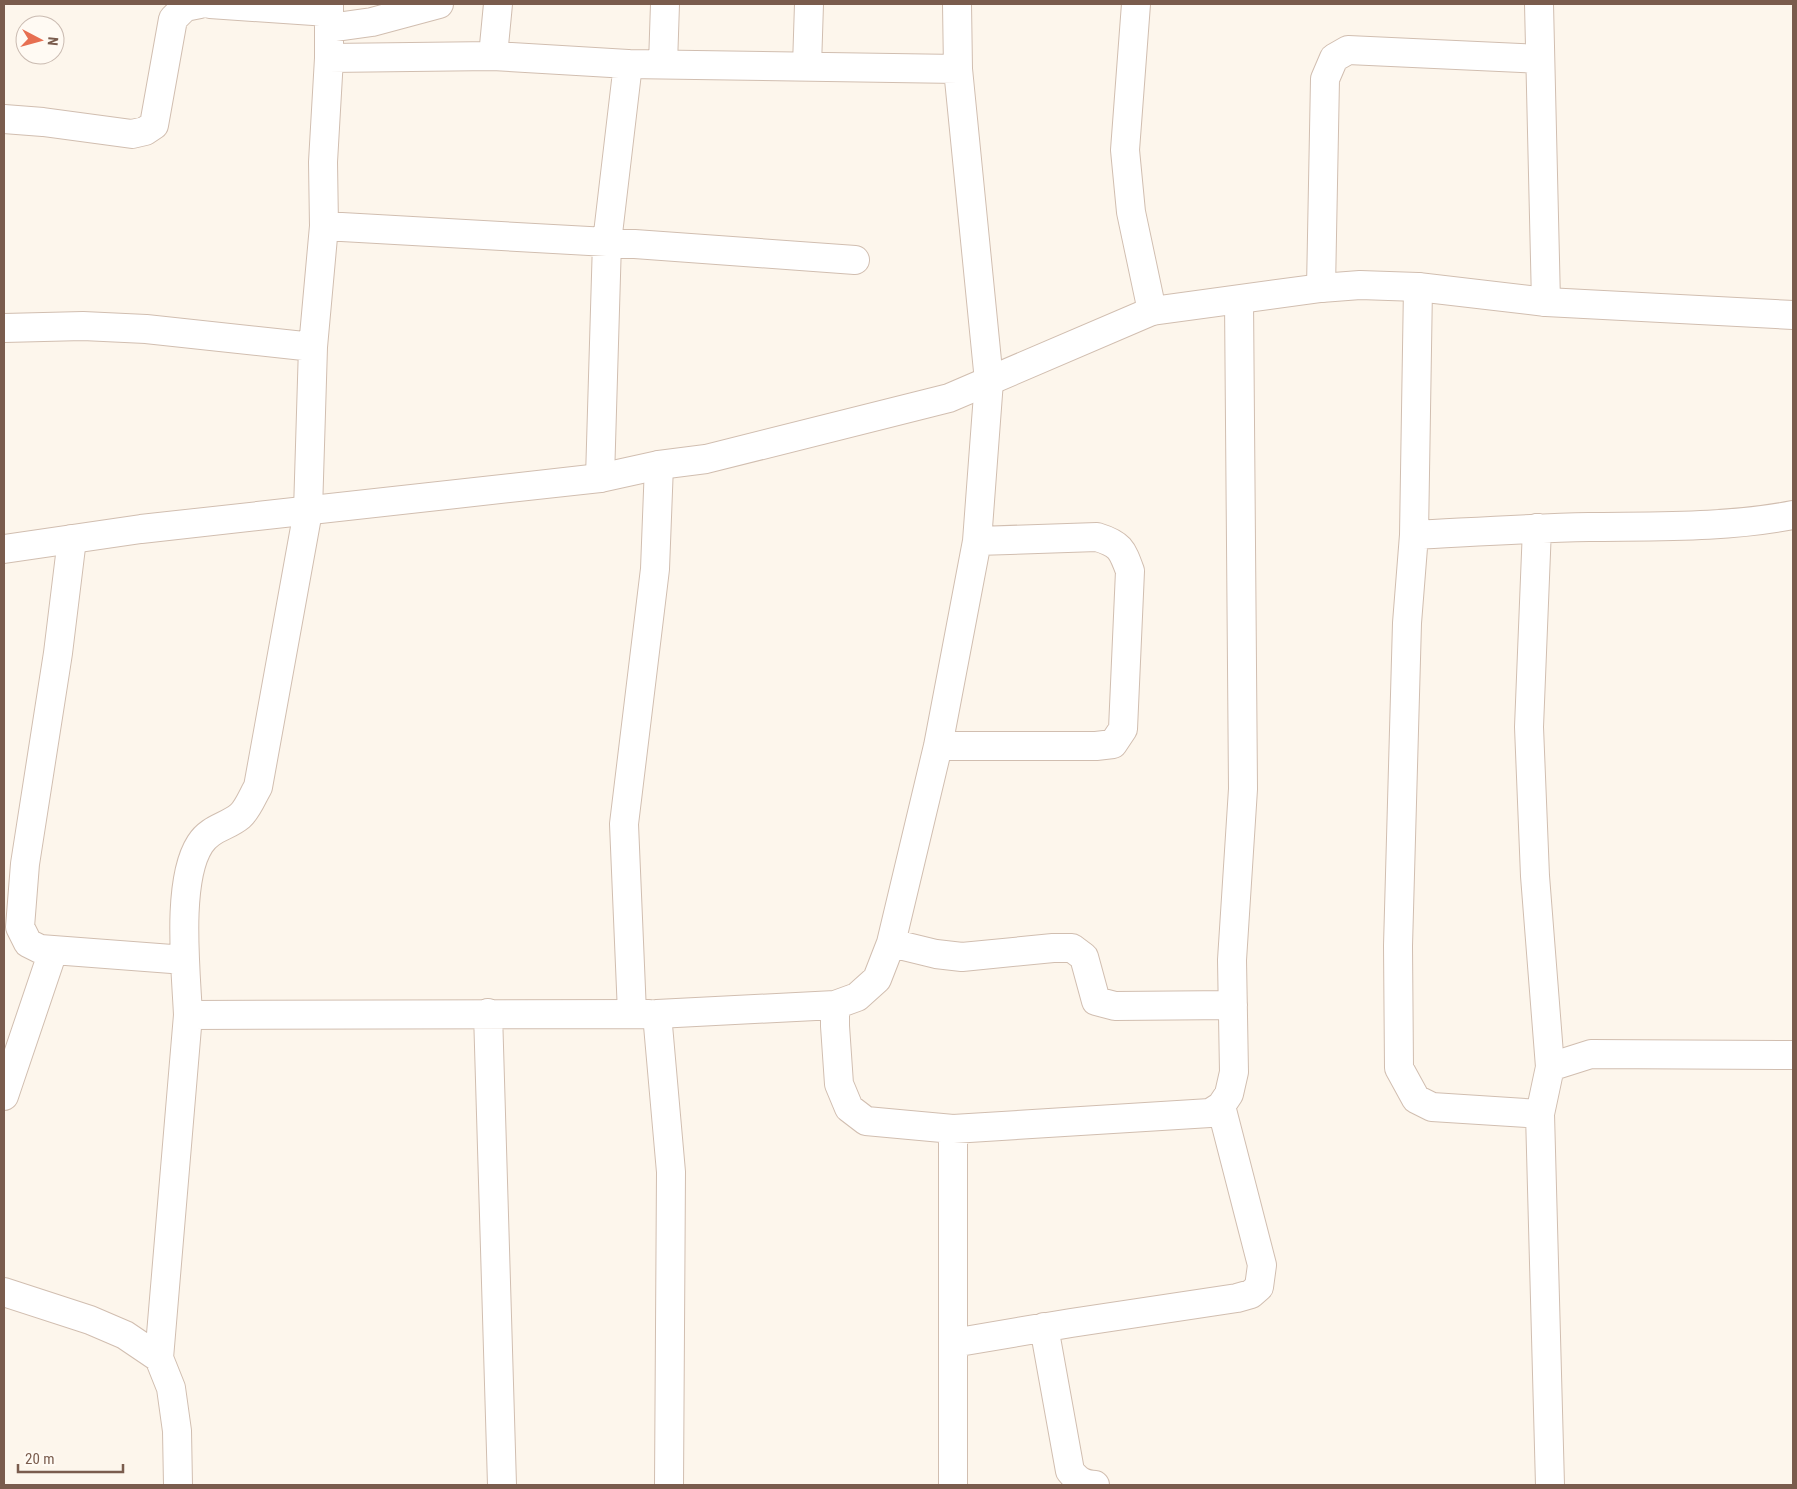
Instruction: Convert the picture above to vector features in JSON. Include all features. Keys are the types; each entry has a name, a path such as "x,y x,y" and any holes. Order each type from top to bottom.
{"street":[{"path":"4,119 43,122 132,134 145,131 154,125 173,19 185,7 200,4"},
{"path":"210,4 329,15 372,22 439,4"},
{"path":"493,56 498,4"},
{"path":"662,64 665,4"},
{"path":"807,66 809,4"},
{"path":"188,1015 644,1013 835,1005 857,997 877,979 891,943 938,746 977,541 989,382 958,69 957,4"},
{"path":"1136,4 1125,150 1131,212 1152,312"},
{"path":"1539,4 1546,302"},
{"path":"178,1485 177,1431 171,1388 159,1358 188,1015 185,960 186,890 193,858 200,844 210,832 240,816 258,786 308,511 313,347 324,226 323,162 330,58 329,15"},
{"path":"1320,288 1325,79 1334,58 1348,50 1540,59"},
{"path":"330,58 493,56 628,64 958,69"},
{"path":"600,478 607,242 628,64"},
{"path":"324,226 607,242 855,260"},
{"path":"4,549 141,529 600,478 659,465 706,459 949,398 1152,312 1320,288 1360,285 1418,287 1546,302 1793,315"},
{"path":"1418,287 1414,535 1407,623 1403,736 1398,946 1399,1068 1416,1099 1432,1107 1540,1114"},
{"path":"835,1005 838,1084 849,1108 866,1121 953,1129 1210,1113 1221,1106 1229,1094 1234,1072 1232,960 1243,789 1239,300"},
{"path":"4,328 83,326 146,329 313,347"},
{"path":"659,465 655,568 624,824 644,1013 671,1172 669,1485"},
{"path":"1414,535 1537,528 1717,526 1793,515"},
{"path":"1537,528 1529,727 1535,876 1550,1067 1540,1114 1550,1485"},
{"path":"938,746 1096,746 1113,744 1123,728 1130,571 1123,553 1112,542 1097,537 977,541"},
{"path":"72,540 58,653 25,864 20,927 28,943 40,949 185,960"},
{"path":"891,943 936,954 962,957 1053,948 1072,948 1084,957 1096,1001 1115,1006 1233,1005"},
{"path":"4,1096 53,951"},
{"path":"488,1013 502,1485"},
{"path":"1550,1067 1591,1054 1793,1055"},
{"path":"953,1343 1044,1327 1237,1298 1251,1294 1259,1287 1262,1265 1221,1106"},
{"path":"953,1129 953,1485"},
{"path":"4,1292 99,1324 125,1335 159,1358"},
{"path":"1044,1327 1070,1471 1078,1481 1086,1485 1096,1485"}]}
